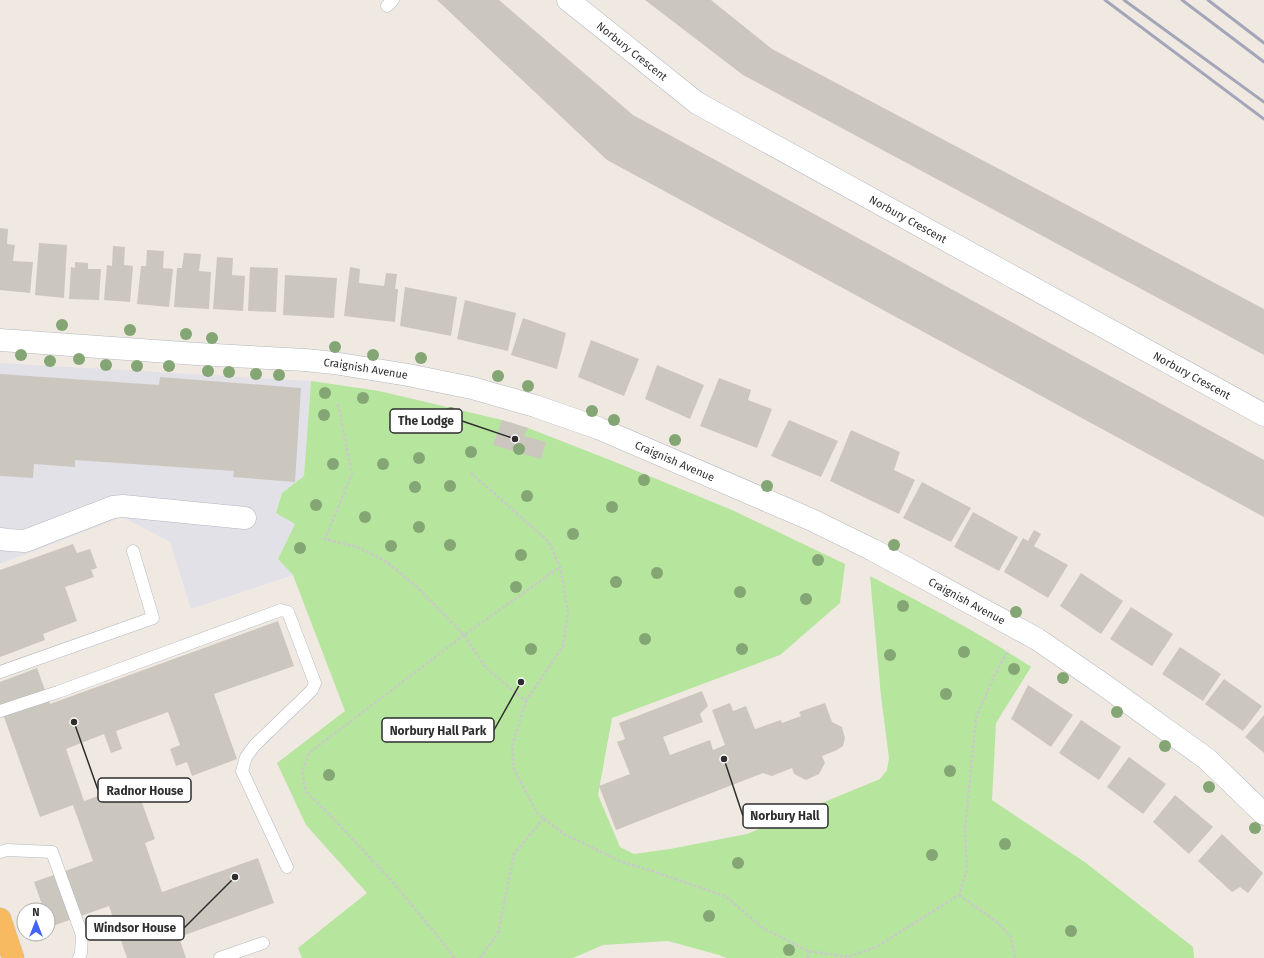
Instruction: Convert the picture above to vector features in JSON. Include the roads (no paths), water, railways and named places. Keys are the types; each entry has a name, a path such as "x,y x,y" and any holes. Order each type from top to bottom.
{"highway":[{"path":"0,919 13,958"}],"street":[{"name":"Norbury Crescent","path":"568,0 697,103 1264,415"},
{"name":"Craignish Avenue","path":"0,340 334,363 408,375 472,388 535,406 598,428 812,520 873,550 1037,640 1104,685 1207,759 1261,805"},
{"path":"0,539 25,541 113,507 122,506 139,506 246,518"}],"lane":[{"path":"0,672 153,618 133,551"},
{"path":"0,710 58,692 281,610 288,612 315,683 312,690 255,745 246,757 242,772 287,867"},
{"path":"0,852 7,850 52,852 82,935 80,958"},
{"path":"220,958 263,943"}],"railway":[{"path":"1105,0 1264,119"},
{"path":"1124,0 1264,102"},
{"path":"1182,0 1264,62"},
{"path":"1208,0 1264,43"}],"place":[{"name":"The Lodge","path":"515,439"},
{"name":"Norbury Hall Park","path":"521,682"},
{"name":"Radnor House","path":"74,722"},
{"name":"Norbury Hall","path":"724,759"},
{"name":"Windsor House","path":"235,877"}]}
